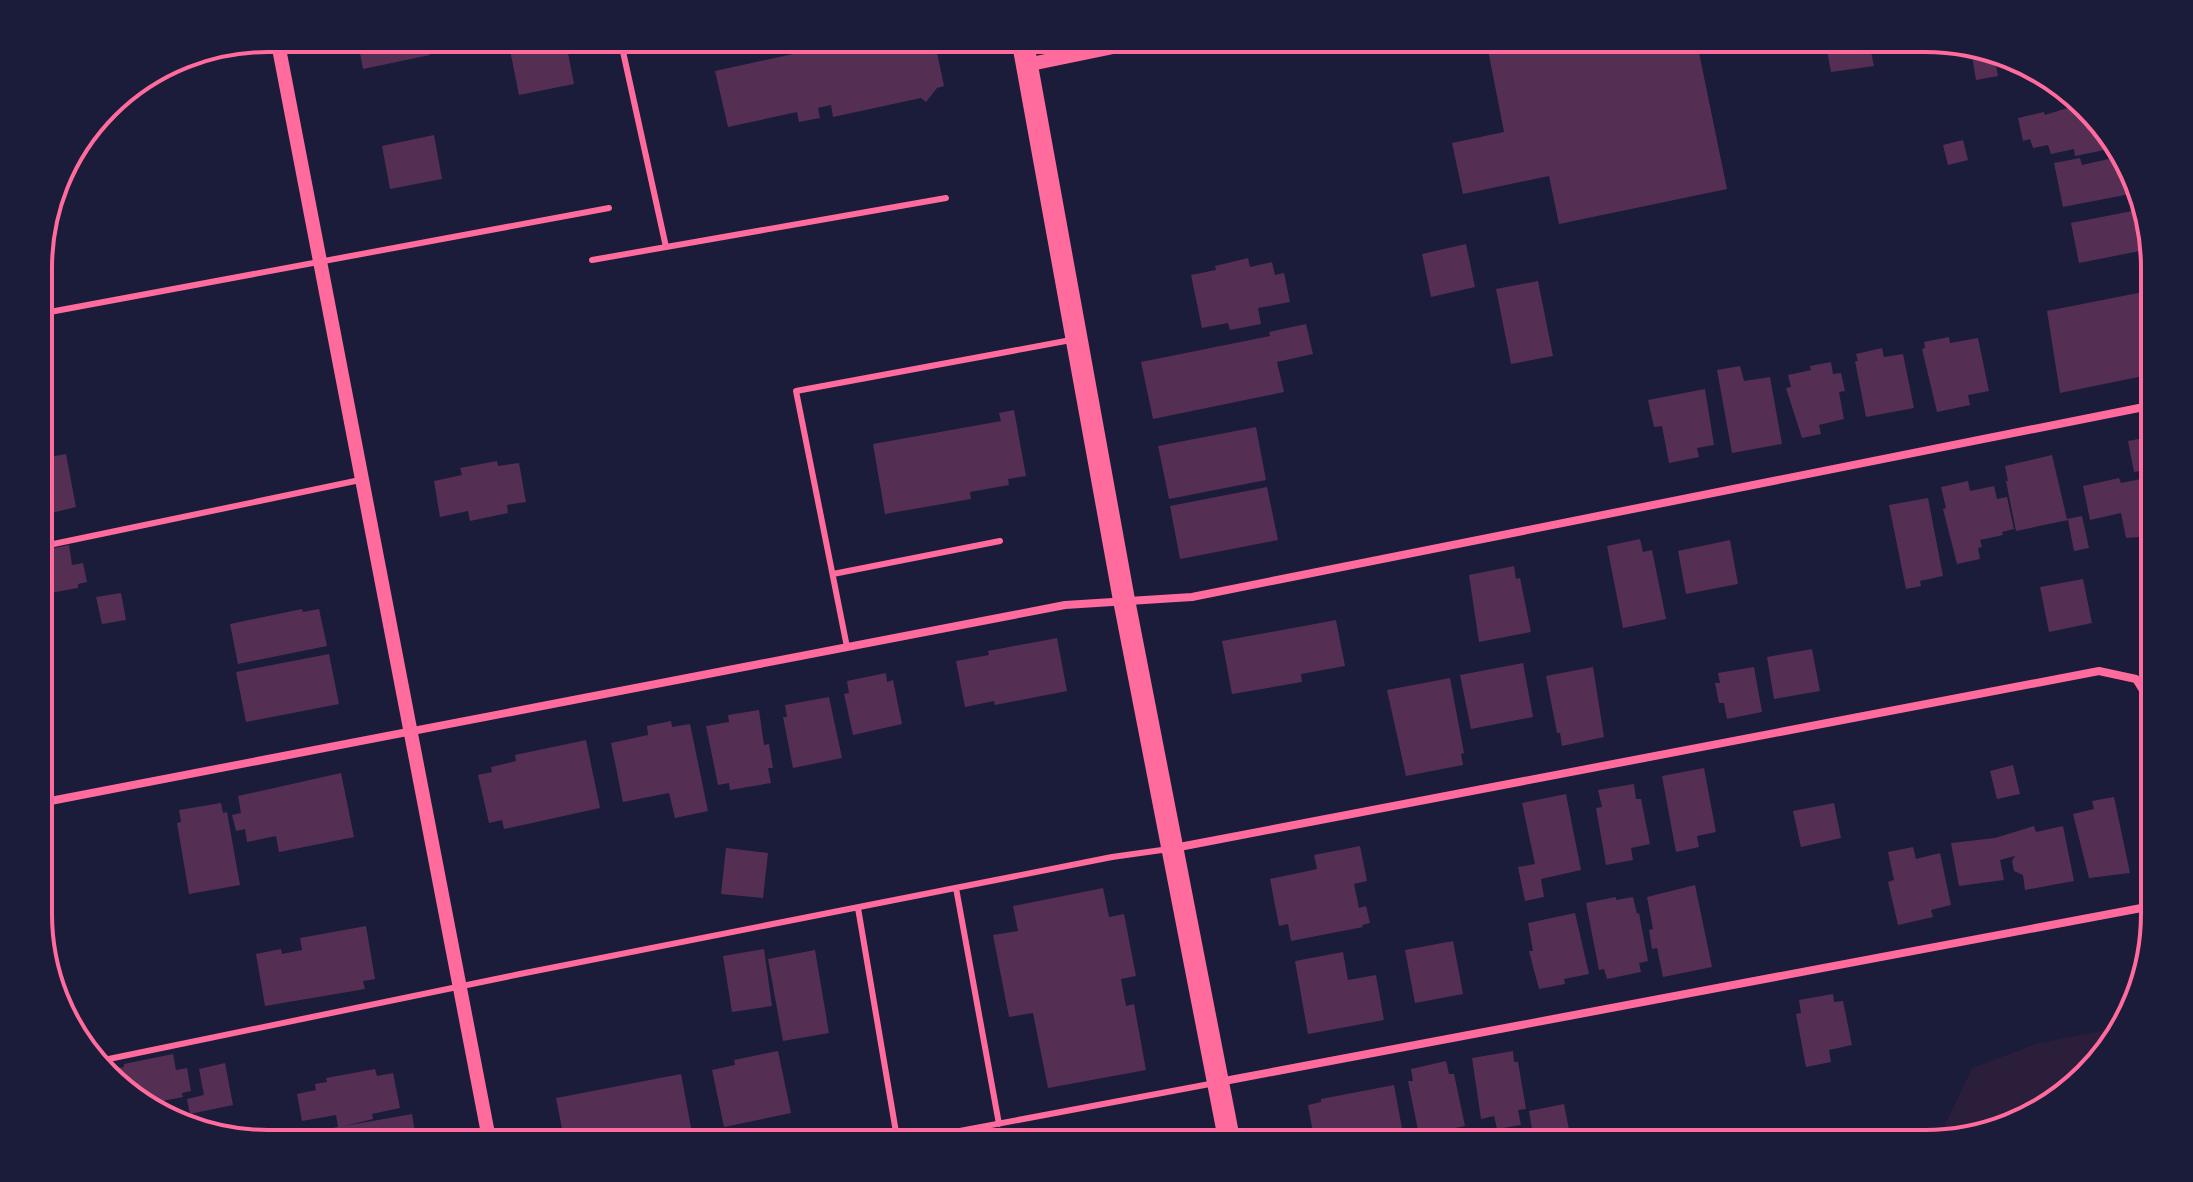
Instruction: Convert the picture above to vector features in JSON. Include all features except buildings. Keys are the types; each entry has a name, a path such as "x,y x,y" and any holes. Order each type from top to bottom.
{"highway":[{"path":"1024,52 1124,600 1228,1130"}],"street":[{"path":"280,52 487,1130"},
{"path":"1026,65 1089,52"},
{"path":"52,801 1072,603 1192,597 2141,408"},
{"path":"1173,849 2099,671 2136,679 2141,687"},
{"path":"1219,1082 2141,908"}],"lane":[{"path":"623,52 666,247"},
{"path":"592,260 946,198"},
{"path":"52,312 609,208"},
{"path":"847,647 796,391 1075,339"},
{"path":"52,544 364,480"},
{"path":"833,574 1000,541"},
{"path":"108,1059 1112,857 1173,849"},
{"path":"956,888 999,1124"},
{"path":"858,908 893,1130"},
{"path":"966,1130 1219,1082"}],"shaded area":[{"path":"2108,1030 2087,1057 2045,1094 1995,1119 1939,1130 1943,1129 1972,1068 2039,1043"}]}
